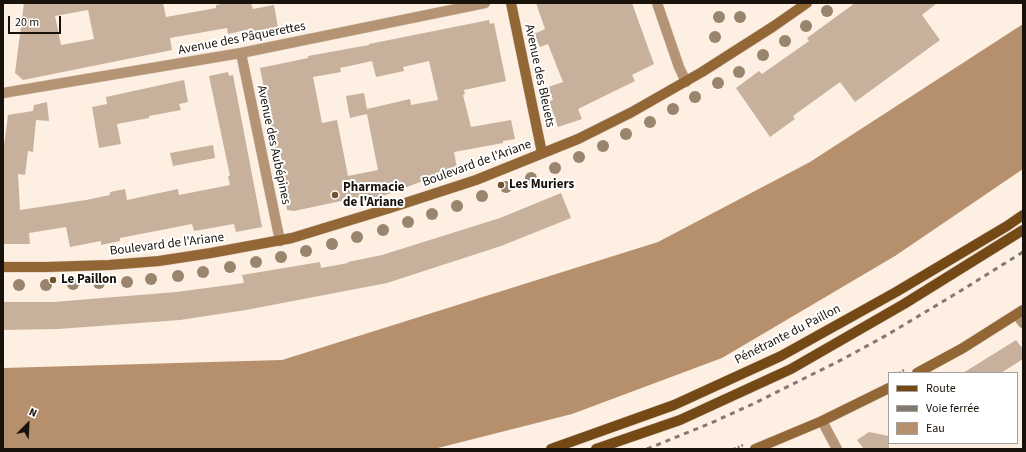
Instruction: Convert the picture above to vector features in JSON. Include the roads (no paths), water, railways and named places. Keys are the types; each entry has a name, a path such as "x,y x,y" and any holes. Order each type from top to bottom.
{"main road":[{"name":"Pénétrante du Paillon","path":"551,449 674,405 781,356 896,292 1023,215"},
{"path":"596,449 680,420 791,369 904,304 1023,230"}],"street":[{"name":"Avenue des Pâquerettes","path":"3,93 241,53 485,3"},
{"name":"Avenue des Bleuets","path":"511,3 542,153"},
{"path":"657,3 679,67 686,82"},
{"name":"Boulevard de l'Ariane","path":"3,267 110,265 159,261 280,241 476,180 578,139 632,112 686,82 774,26 807,3"},
{"name":"Avenue des Aubépines","path":"241,53 280,241"},
{"path":"920,372 1021,316"},
{"path":"755,449 822,421 888,388"},
{"path":"822,421 837,449"}],"water":[{"path":"1023,24 1023,169 895,256 722,358 572,414 434,449 3,449 3,368 282,360 658,242 810,162"}],"railway":[{"path":"647,449 755,403 843,359 887,335 1023,252"}],"place":[{"name":"Les Muriers","path":"501,185"},
{"name":"Pharmacie de l'Ariane","path":"335,195"},
{"name":"Le Paillon","path":"53,280"}]}
